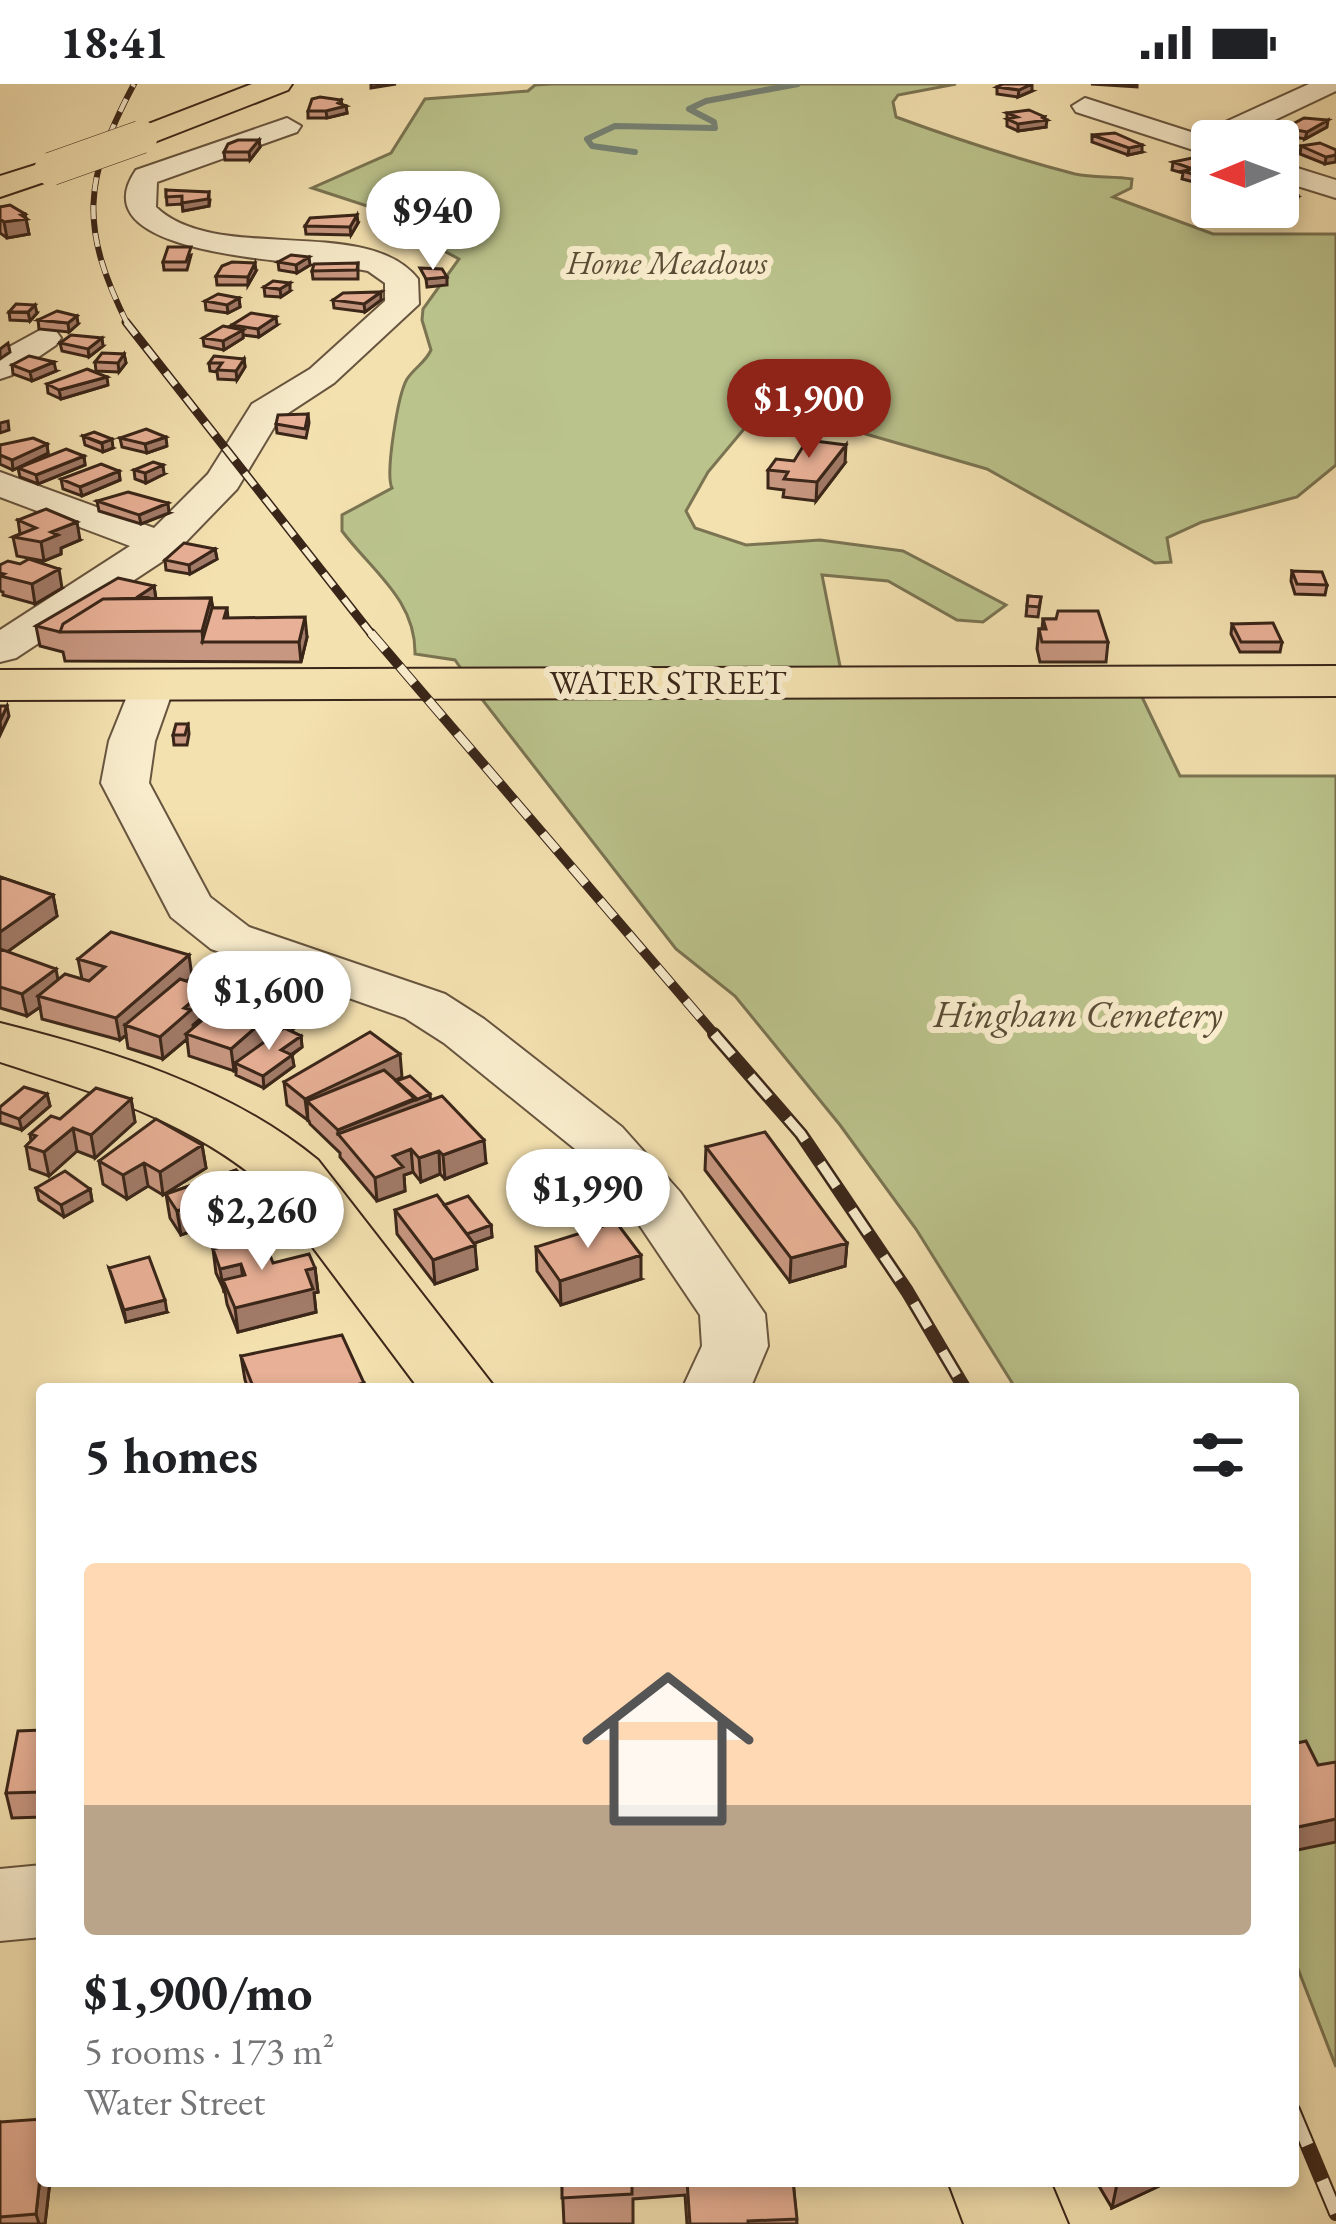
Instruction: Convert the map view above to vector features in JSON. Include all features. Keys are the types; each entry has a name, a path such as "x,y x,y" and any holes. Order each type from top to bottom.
{"main road":[{"path":"0,187 278,84"},
{"name":"WATER STREET","path":"0,686 1336,681"},
{"path":"0,1042 158,1094 218,1119 262,1146 295,1175 454,1383"},
{"path":"1001,2187 1016,2224"}],"street":[{"path":"1253,120 1330,84"},
{"path":"1085,106 1191,141"},
{"path":"0,650 160,544 224,481 265,412 322,376 405,298 404,281 378,262 201,241 165,232 147,220 139,198 146,176 287,126"},
{"path":"1299,178 1336,189"},
{"path":"0,368 44,338"},
{"path":"0,484 160,544"},
{"path":"152,683 125,766 125,783 189,907 230,938 425,1006 464,1031 601,1140 658,1206 732,1314 735,1346 719,1383"},
{"path":"0,1905 36,1902"}],"green space":[{"name":"Home Meadows","path":"956,84 898,95 893,102 896,117 1075,174 1132,179 1131,188 1113,197 1213,234 1336,234 1336,465 1297,497 1202,522 1167,538 1171,562 1155,563 987,469 807,417 754,417 708,472 686,511 695,528 746,545 820,540 903,551 1006,605 983,622 957,620 888,581 822,575 841,671 462,670 455,660 415,654 400,602 342,531 342,515 392,488 391,451 403,387 431,350 423,309 459,259 420,238 382,234 397,219 392,214 312,188 391,153 425,99 528,91 535,85"},
{"name":"Hingham Cemetery","path":"1141,695 1180,776 1336,776 1336,2067 1299,1971 1299,1383 1012,1383 916,1229 840,1125 735,996 676,949 481,698"}],"building":[{"path":"1032,84 1019,90 997,87"},
{"path":"312,99 341,100 338,103 346,106 308,111"},
{"path":"1029,110 1047,120 1018,124 1007,119 1017,117 1007,113"},
{"path":"1328,120 1307,132 1299,131 1299,121"},
{"path":"1115,133 1142,145 1129,148 1092,135"},
{"path":"238,140 259,140 249,152 224,152"},
{"path":"1320,143 1336,150 1336,155 1326,157 1301,146"},
{"path":"1191,158 1191,168 1173,162"},
{"path":"166,190 209,192 208,199 182,203 182,196 166,197"},
{"path":"10,205 27,219 0,219 0,207"},
{"path":"357,215 350,227 305,226 310,218"},
{"path":"168,247 191,247 186,262 163,262"},
{"path":"291,255 309,257 296,265 278,262"},
{"path":"232,262 255,263 248,277 216,276"},
{"path":"358,263 357,270 312,271 314,264"},
{"path":"420,268 442,269 447,277 426,279"},
{"path":"273,281 290,283 280,289 264,287"},
{"path":"381,292 364,304 333,300 343,293"},
{"path":"218,294 239,298 227,305 205,301"},
{"path":"16,304 35,305 28,312 9,312"},
{"path":"57,311 77,316 68,323 38,320"},
{"path":"251,313 276,317 258,329 232,325"},
{"path":"223,326 243,330 223,341 203,338"},
{"path":"71,335 102,338 88,349 60,343"},
{"path":"102,353 124,354 118,363 95,362"},
{"path":"29,356 54,362 30,372 12,365"},
{"path":"214,356 244,359 236,371 217,370 222,363 209,363"},
{"path":"87,369 107,377 59,390 47,384"},
{"path":"308,414 305,429 276,424 278,415"},
{"path":"146,429 166,437 145,444 120,438"},
{"path":"94,432 112,439 102,443 83,436"},
{"path":"33,438 47,444 12,460 0,455 0,445"},
{"path":"807,440 846,445 817,482 784,479 788,472 768,470 776,459 794,461"},
{"path":"66,449 84,456 36,475 18,468"},
{"path":"153,462 163,465 145,473 134,470"},
{"path":"101,464 119,471 80,487 61,479"},
{"path":"128,492 168,503 139,515 97,501"},
{"path":"46,509 77,522 51,532 58,535 41,542 13,537 36,528 18,520"},
{"path":"184,543 215,549 189,565 165,560"},
{"path":"29,559 59,569 32,584 0,576 4,574 0,565"},
{"path":"1292,571 1322,572 1327,585 1297,584"},
{"path":"118,578 154,586 139,596 150,598 103,599 63,624 60,632 36,626"},
{"path":"1028,596 1041,597 1039,607 1027,606"},
{"path":"211,598 202,631 60,632 63,624 103,599"},
{"path":"212,608 227,608 224,618 305,617 299,642 202,642"},
{"path":"1058,611 1098,611 1108,642 1042,642 1043,619 1056,619"},
{"path":"1273,623 1282,642 1241,642 1232,624"},
{"path":"176,724 188,724 185,735 173,735"},
{"path":"0,877 53,895 0,932"},
{"path":"111,932 189,955 116,1018 38,996 65,974 89,981 105,967 78,959"},
{"path":"0,949 56,969 22,994 0,987"},
{"path":"227,959 248,961 249,967 219,990 198,982"},
{"path":"243,971 308,992 231,1049 186,1034 214,1010 203,1007"},
{"path":"180,979 208,988 160,1037 125,1025"},
{"path":"284,1028 301,1036 281,1050 292,1055 263,1076 235,1063"},
{"path":"370,1032 400,1054 305,1099 284,1082"},
{"path":"384,1070 416,1098 338,1130 307,1101"},
{"path":"410,1076 430,1094 416,1100 396,1081"},
{"path":"24,1087 47,1094 19,1119 0,1112 0,1107"},
{"path":"96,1088 131,1099 91,1135 73,1128 44,1152 26,1146 36,1136 30,1134 51,1116 60,1119"},
{"path":"442,1096 484,1140 419,1158 411,1149 393,1156 403,1167 375,1178 338,1134"},
{"path":"156,1119 202,1145 160,1172 144,1163 123,1175 99,1161"},
{"path":"765,1132 847,1243 791,1258 706,1147"},
{"path":"236,1170 264,1198 223,1212 213,1199 177,1211 166,1194"},
{"path":"65,1171 90,1189 61,1205 36,1188"},
{"path":"437,1195 475,1245 433,1260 395,1210"},
{"path":"468,1196 491,1225 467,1234 444,1205"},
{"path":"616,1222 641,1255 560,1281 536,1247"},
{"path":"263,1237 273,1263 309,1254 315,1268 306,1270 313,1289 235,1308 223,1280 245,1275 241,1264 220,1269 213,1249"},
{"path":"149,1257 165,1300 124,1310 109,1268"},
{"path":"342,1335 364,1383 252,1383 241,1356"},
{"path":"36,1730 36,1792 6,1793 18,1731"},
{"path":"1306,1741 1318,1765 1336,1762 1336,1819 1299,1827 1299,1743"},
{"path":"36,2119 36,2214 0,2217 0,2122"},
{"path":"562,2187 632,2187 632,2194 562,2198"},
{"path":"687,2187 794,2187 797,2219 690,2224"}],"waterway":[{"path":"635,152 592,146 587,139 615,126 715,128 714,122 689,109 706,101 798,84"}],"railway":[{"path":"128,324 101,260 94,204 105,148 134,84"},
{"path":"128,324 373,636"},
{"path":"371,633 717,1037"},
{"path":"714,1034 801,1134 907,1291 961,1383"},
{"path":"1299,2124 1336,2213"}]}
